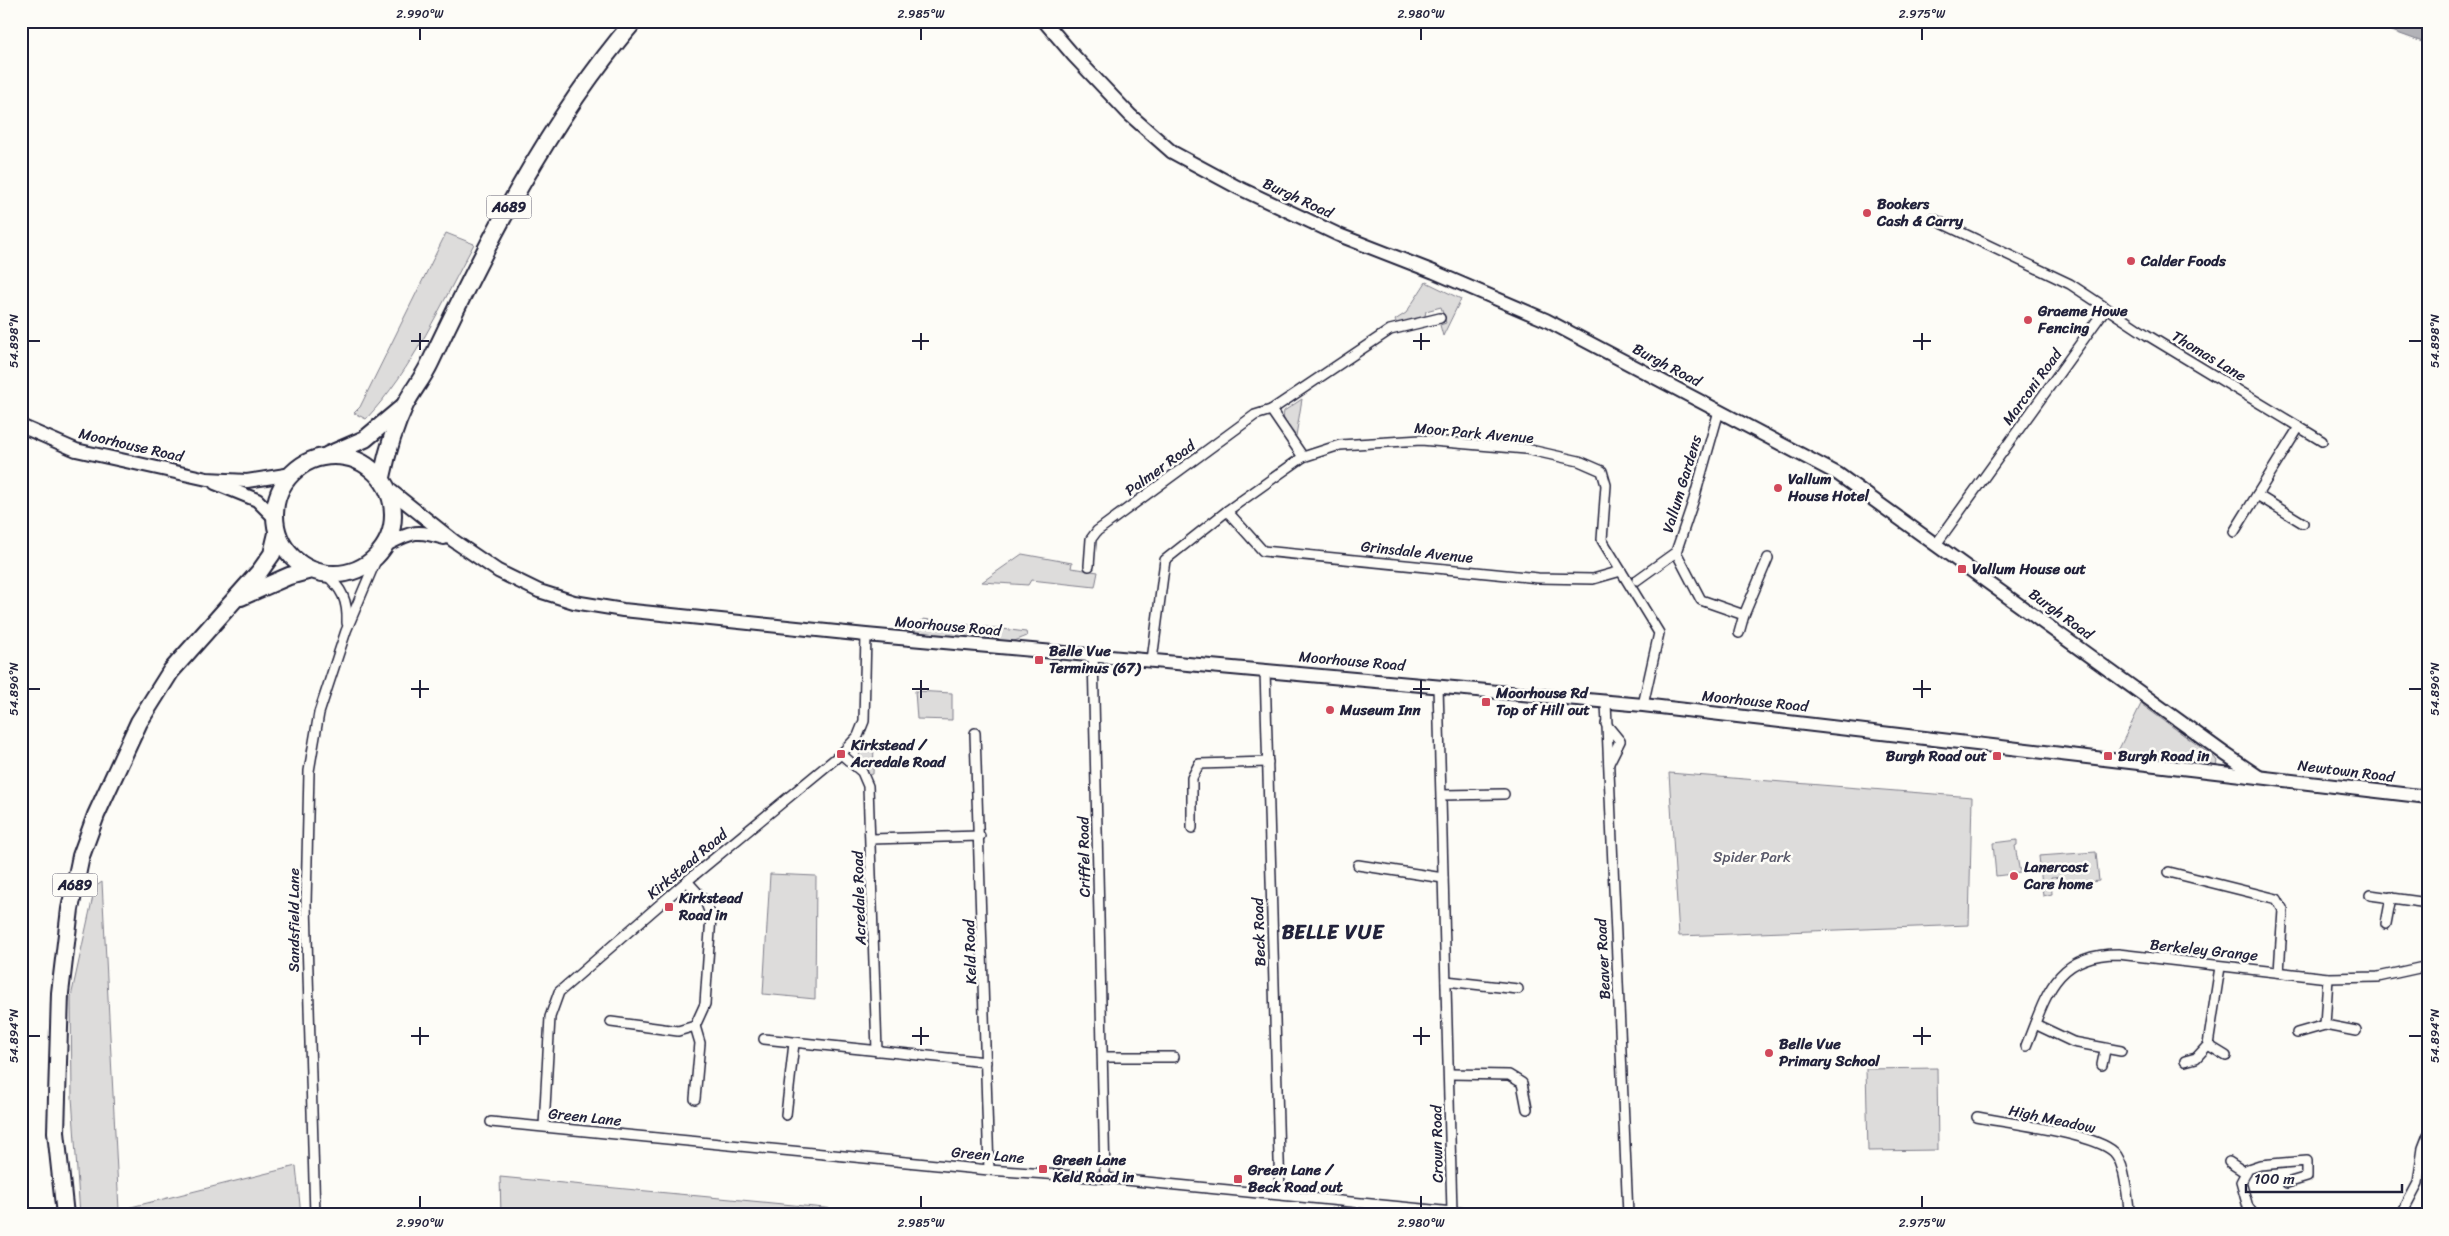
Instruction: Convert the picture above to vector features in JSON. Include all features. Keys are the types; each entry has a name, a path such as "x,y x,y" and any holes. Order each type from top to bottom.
{"highway":[{"name":"A689","path":"234,600 289,576 318,572 343,574 361,568 383,549 392,529 394,514 386,484 387,450 405,405 429,366 447,326 504,217 556,126 634,21"},
{"name":"A689","path":"65,1215 56,1132 60,993 70,908 81,856 96,815 138,722 171,670 234,600 272,554 276,526 275,505 283,484 296,469 365,439 405,405"},
{"path":"326,455 359,461 375,470 386,484"},
{"path":"276,526 293,559 318,572"}],"main road":[{"name":"Burgh Road","path":"1044,21 1130,115 1172,152 1237,187 1339,234 1546,320 1838,474 1937,543 2225,754 2260,777"},
{"name":"Moorhouse Road","path":"21,426 76,450 206,479 247,481 292,474"},
{"name":"Moorhouse Road","path":"206,479 257,500 276,526"},
{"name":"Moorhouse Road","path":"386,484 454,541 498,571 539,591 574,602 623,610 866,635 1643,705 2216,774 2260,777"},
{"name":"Moorhouse Road","path":"383,549 411,532 426,533 454,541"},
{"path":"2216,774 2225,754"},
{"name":"Newtown Road","path":"2260,777 2428,797"}],"street":[{"path":"1933,219 2070,284 2106,308"},
{"name":"Thomas Lane","path":"2106,308 2322,440"},
{"name":"Marconi Road","path":"1937,543 2106,308"},
{"name":"Palmer Road","path":"1089,566 1091,539 1098,531 1255,415 1271,410 1390,330 1440,318"},
{"path":"1271,410 1302,457"},
{"name":"Vallum Gardens","path":"1719,411 1706,450 1694,499 1676,552 1701,600 1744,616"},
{"path":"2234,532 2299,427"},
{"name":"Moor Park Avenue","path":"1152,660 1165,560 1227,511 1302,457 1340,445 1421,440 1526,449 1579,461 1602,471 1606,485 1602,540 1659,633 1643,705"},
{"path":"2257,495 2303,523"},
{"name":"Grinsdale Avenue","path":"1227,511 1263,551 1538,578 1593,579 1621,571"},
{"path":"346,631 383,549"},
{"path":"1637,580 1676,552"},
{"path":"1739,633 1768,558"},
{"path":"318,572 341,588 348,614 346,631"},
{"name":"Sandsfield Lane","path":"314,1215 306,904 309,771 319,713 346,631"},
{"name":"Kirkstead Road","path":"544,1126 550,1017 559,992 687,881 842,754 858,736 864,721 866,635"},
{"name":"Criffel Road","path":"1093,655 1105,1178"},
{"name":"Beck Road","path":"1265,670 1280,1194"},
{"name":"Crown Road","path":"1438,686 1452,1212"},
{"name":"Beaver Road","path":"1606,702 1628,1215"},
{"path":"1606,724 1620,741 1608,765"},
{"name":"Keld Road","path":"976,733 989,1170"},
{"name":"Acredale Road","path":"842,754 862,772 868,786 877,1051"},
{"path":"1192,828 1192,778 1199,764 1268,762"},
{"path":"1442,795 1504,794"},
{"path":"871,839 980,836"},
{"path":"1358,865 1443,878"},
{"path":"2169,872 2277,899 2283,910 2279,972"},
{"path":"687,881 705,901 711,916 704,1004 695,1026 700,1043 695,1099"},
{"path":"2370,895 2428,903"},
{"path":"2386,924 2390,897"},
{"name":"Berkeley Grange","path":"2026,1046 2052,983 2064,972 2087,958 2118,954 2328,978 2378,977 2428,966"},
{"path":"2185,1061 2196,1058 2208,1045 2220,967"},
{"path":"2325,1025 2328,978"},
{"path":"1446,981 1518,989"},
{"path":"611,1022 678,1031 695,1026"},
{"path":"2035,1024 2072,1042 2105,1050 2121,1051"},
{"path":"2297,1033 2325,1025 2356,1031"},
{"path":"764,1039 986,1062"},
{"path":"786,1115 794,1043"},
{"path":"2208,1045 2226,1056"},
{"path":"2102,1065 2105,1050"},
{"path":"1103,1057 1174,1056"},
{"path":"1448,1074 1510,1075 1522,1083 1527,1109"},
{"name":"High Meadow","path":"1977,1117 2091,1139 2115,1153 2124,1176 2130,1215"},
{"name":"Green Lane","path":"491,1122 989,1170 1105,1178 1280,1194 1484,1215"},
{"path":"2401,1215 2418,1183 2427,1136"},
{"path":"2254,1215 2248,1207 2242,1182 2248,1170 2260,1165 2307,1161 2307,1177 2287,1183"},
{"path":"2229,1162 2246,1173"}],"green space":[{"path":"446,233 474,244 426,335 383,400 366,419 354,413 360,407"},
{"path":"1426,282 1461,299 1443,336 1440,325 1446,323 1441,307 1426,311 1422,319 1397,324 1395,320 1406,313"},
{"path":"1302,399 1296,436 1288,427 1283,415 1284,411"},
{"path":"1022,554 1072,563 1071,568 1098,572 1095,587 1031,580 1028,585 982,582"},
{"path":"923,619 1026,632 1027,636 1012,642 911,632"},
{"path":"915,691 952,693 952,720 917,719"},
{"path":"2141,704 2214,757 2217,761 2216,765 2117,753"},
{"path":"862,742 874,746 873,774 869,775 860,759 859,752"},
{"name":"Spider Park","path":"1669,773 1972,797 1969,925 1679,936"},
{"path":"2017,840 2017,845 2015,846 2020,873 1996,876 1993,843"},
{"path":"2096,852 2099,881 2064,885 2063,877 2051,878 2052,894 2043,896 2039,856"},
{"path":"770,874 816,876 815,999 763,994"},
{"path":"102,882 119,1210 296,1166 301,1215 80,1215 72,1097 71,997 95,887"},
{"path":"1937,1068 1938,1150 1868,1151 1866,1069"},
{"path":"500,1177 898,1215 501,1215"}],"shaded area":[{"path":"2364,21 2428,21 2428,44"}],"place":[{"name":"Bookers Cash & Carry","path":"1867,213"},
{"name":"Calder Foods","path":"2131,261"},
{"name":"Graeme Howe Fencing","path":"2028,320"},
{"name":"Vallum House Hotel","path":"1778,488"},
{"name":"Vallum House out","path":"1962,569"},
{"name":"Belle Vue Terminus (67)","path":"1039,660"},
{"name":"Moorhouse Rd Top of Hill out","path":"1486,702"},
{"name":"Museum Inn","path":"1330,710"},
{"name":"Kirkstead / Acredale Road","path":"841,754"},
{"name":"Burgh Road out","path":"1997,756"},
{"name":"Burgh Road in","path":"2108,756"},
{"name":"Lanercost Care home","path":"2014,876"},
{"name":"Kirkstead Road in","path":"669,907"},
{"name":"Belle Vue Primary School","path":"1769,1053"},
{"name":"Green Lane Keld Road in","path":"1043,1169"},
{"name":"Green Lane / Beck Road out","path":"1238,1179"}],"district":[{"name":"BELLE VUE","path":"1333,932"}]}
